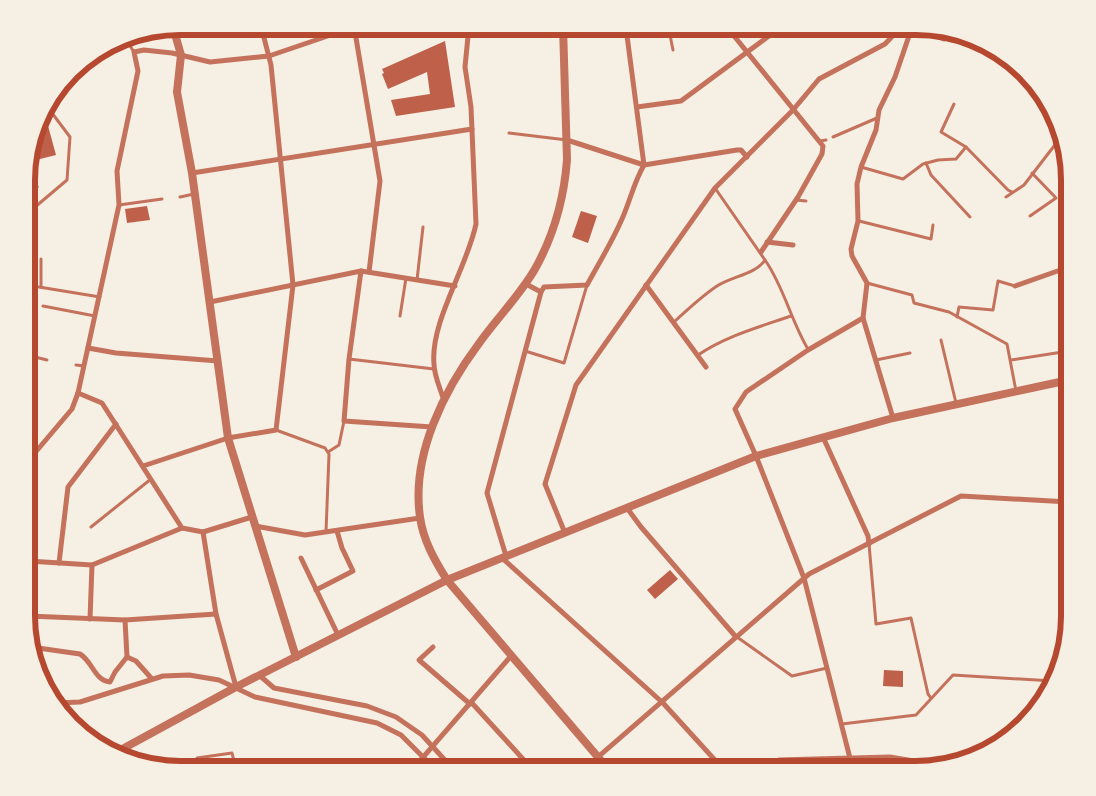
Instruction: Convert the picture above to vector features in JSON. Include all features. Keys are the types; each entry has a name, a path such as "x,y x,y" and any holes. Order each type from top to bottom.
{"street":[{"path":"175,35 181,55 177,92 192,173 228,438 296,656"},
{"path":"143,466 228,438 276,430 293,285 269,56 263,35"},
{"path":"35,453 72,409 78,393 119,205 117,171 138,71 134,52 144,50 181,55 210,62 269,56 331,35"},
{"path":"356,35 375,145 380,194 369,272"},
{"path":"444,402 435,370 434,349 438,332 472,242 476,224 471,107 465,67 468,35"},
{"path":"563,35 567,140 566,180 557,217 543,253 526,284 471,354 432,427 420,472 420,518 431,551 447,580 601,761"},
{"path":"628,35 644,165 637,177 628,206 611,242 587,285 544,287 541,292 487,493 504,557 663,703 716,761"},
{"path":"733,35 793,110 823,140 822,154 796,200 761,252"},
{"path":"637,107 681,101 769,35"},
{"path":"565,532 546,484 576,385 715,188 793,110 819,80 886,44 894,35"},
{"path":"892,418 863,318 867,283 852,256 852,249 858,221 857,184 876,130 877,118 895,77 908,35"},
{"path":"192,173 472,129"},
{"path":"567,140 644,165 737,150 741,150 747,157"},
{"path":"767,242 793,245"},
{"path":"1014,286 1061,269"},
{"path":"210,302 361,271 455,286"},
{"path":"361,271 349,359 344,421 432,427"},
{"path":"526,284 541,292"},
{"path":"646,285 706,366"},
{"path":"850,759 804,578 756,456 735,409 746,392 808,350 863,318"},
{"path":"88,348 116,353 218,361"},
{"path":"123,749 259,675 447,580 756,456 892,418 1061,382"},
{"path":"78,393 102,403 182,528"},
{"path":"59,563 68,487 116,424"},
{"path":"822,437 868,536 869,544"},
{"path":"593,761 663,703 804,578 961,496 1061,502"},
{"path":"628,508 641,527 736,637"},
{"path":"35,561 92,566 182,528 203,532 252,517"},
{"path":"255,526 305,535 420,518"},
{"path":"316,590 354,571 342,548 338,531"},
{"path":"203,532 216,614 236,687"},
{"path":"301,558 338,635"},
{"path":"90,619 92,566"},
{"path":"35,616 124,620 216,614"},
{"path":"113,692 110,682 127,657 124,620"},
{"path":"433,647 419,660 471,703 525,761"},
{"path":"39,648 80,654 87,658 101,679 110,682"},
{"path":"420,761 511,656"},
{"path":"127,657 136,661 152,679"},
{"path":"64,703 80,702 152,679 176,674 189,675 219,680 255,697 377,723 400,735 428,761"},
{"path":"259,675 274,688 382,711 409,725 446,761"},
{"path":"776,761 890,757 914,761"}],"lane":[{"path":"671,35 673,50"},
{"path":"129,45 134,52"},
{"path":"954,104 941,132 966,147 1012,192"},
{"path":"35,207 67,180 70,137 52,113"},
{"path":"833,137 877,118"},
{"path":"472,129 478,130"},
{"path":"508,133 567,140"},
{"path":"1006,196 1019,190 1055,143"},
{"path":"862,167 903,179 926,163 956,159 966,147"},
{"path":"926,163 931,175 970,217"},
{"path":"1030,216 1056,198 1032,174"},
{"path":"715,188 772,270 791,316 808,350"},
{"path":"180,197 195,194"},
{"path":"119,205 162,199"},
{"path":"796,200 806,201"},
{"path":"858,221 931,240 934,225"},
{"path":"417,280 423,227"},
{"path":"41,259 40,287 100,297"},
{"path":"674,322 716,286 734,276 760,268 766,260"},
{"path":"400,316 406,278"},
{"path":"957,317 959,307 994,310 998,281 1014,286"},
{"path":"867,283 912,295 914,303 949,312 1007,344 1017,391"},
{"path":"525,350 564,363 587,285"},
{"path":"43,306 96,316"},
{"path":"698,355 714,345 748,330 791,316"},
{"path":"941,340 957,404"},
{"path":"1011,360 1061,352"},
{"path":"876,360 910,353"},
{"path":"35,368 35,358 48,360"},
{"path":"349,359 435,370"},
{"path":"76,365 84,366"},
{"path":"328,452 339,445 344,421"},
{"path":"276,430 325,448 328,452 326,532"},
{"path":"91,527 151,479"},
{"path":"869,544 876,624 912,618 928,694 931,698"},
{"path":"736,637 792,676 828,668"},
{"path":"841,724 916,715 953,675 1046,681"},
{"path":"197,758 232,753 234,761"}],"building":[{"path":"445,41 455,107 396,116 391,100 430,94 427,72 388,89 382,69"},
{"path":"47,123 56,155 36,160"},
{"path":"35,181 39,187 35,190"},
{"path":"147,206 150,220 127,223 125,209"},
{"path":"581,211 597,216 588,243 572,237"},
{"path":"670,570 678,579 655,599 647,590"},
{"path":"884,670 903,671 903,687 883,686"}]}
